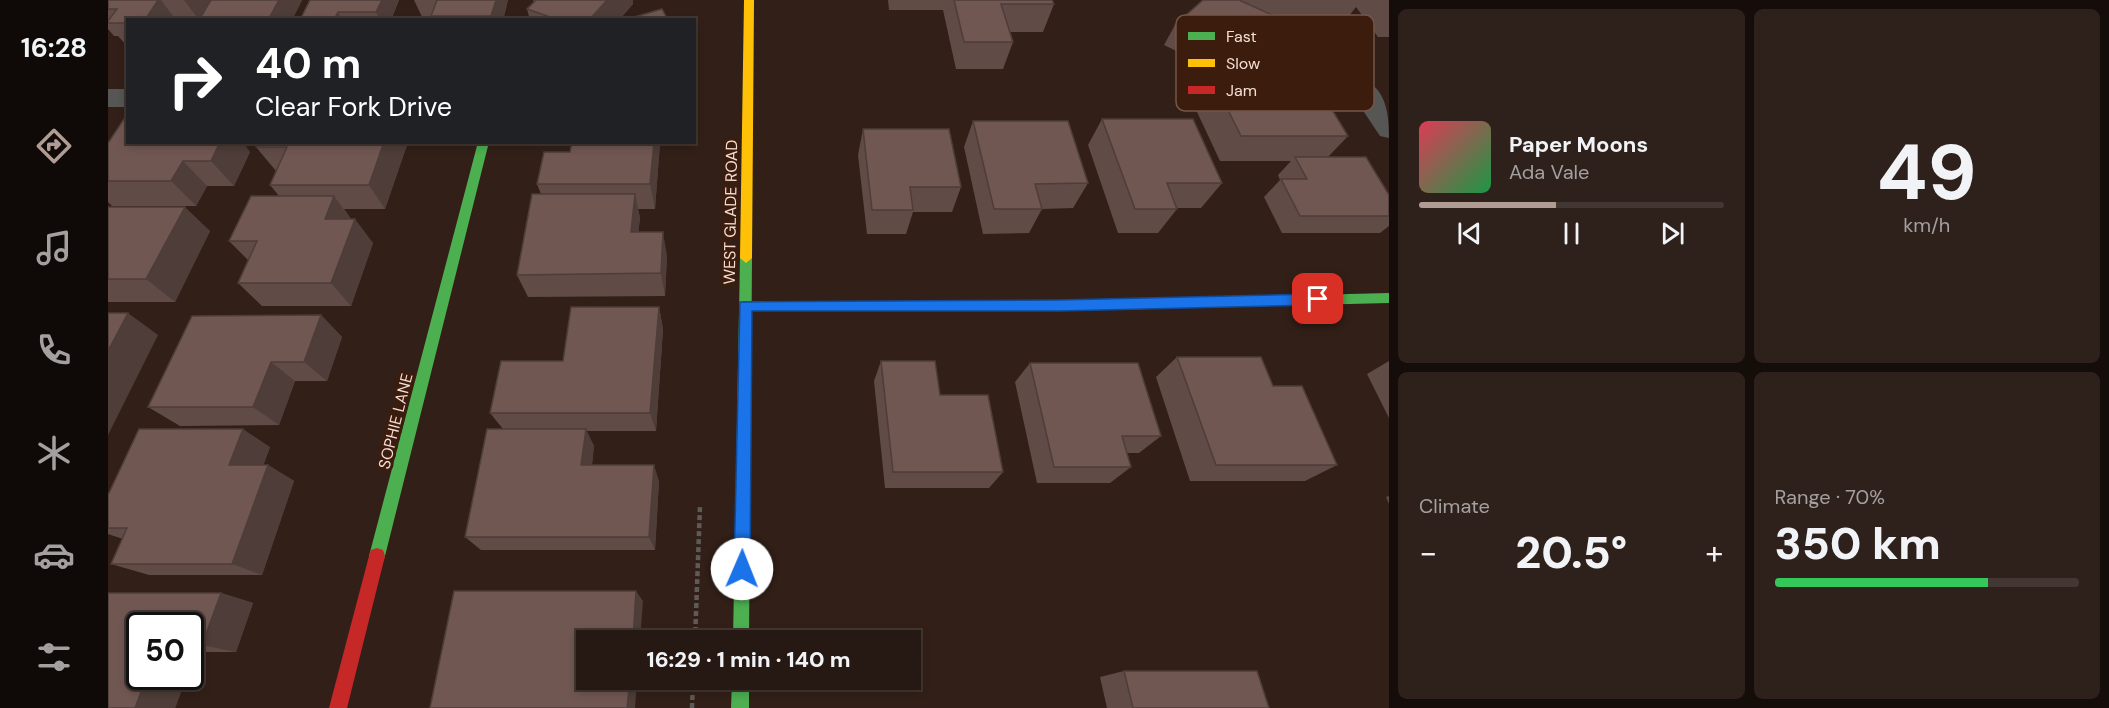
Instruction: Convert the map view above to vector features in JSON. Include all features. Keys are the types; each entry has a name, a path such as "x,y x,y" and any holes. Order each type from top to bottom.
{"street":[{"name":"WEST GLADE ROAD","path":"741,630 749,0"},
{"path":"108,98 126,98"},
{"path":"1374,107 1389,129"},
{"name":"SOPHIE LANE","path":"338,708 483,144"},
{"path":"745,306 1059,306 1389,298"},
{"path":"740,708 741,690"}],"path":[{"path":"692,708 693,690"}],"building":[{"path":"108,0 158,0 146,18 126,18 126,23 108,23 117,9 108,9"},
{"path":"211,0 279,0 269,18 200,18"},
{"path":"310,0 382,0 376,12 338,12 335,18 301,18"},
{"path":"437,0 496,0 491,16 431,16"},
{"path":"536,0 607,0 591,18 553,18 527,9"},
{"path":"954,0 1052,0 1054,4 1001,4 1013,42 964,42"},
{"path":"1203,0 1239,0 1272,15 1186,15"},
{"path":"662,9 667,18 631,18"},
{"path":"1228,111 1333,111 1348,136 1241,136"},
{"path":"126,116 126,144 219,144 211,161 183,161 171,181 108,181 108,143"},
{"path":"1102,119 1193,119 1222,183 1167,183 1177,209 1135,209"},
{"path":"973,121 1068,121 1088,183 1035,184 1042,209 994,209"},
{"path":"863,129 949,129 961,187 910,187 913,210 872,210"},
{"path":"258,144 383,144 369,185 270,185 287,147 256,147"},
{"path":"572,144 654,144 650,184 537,184 544,152 570,152"},
{"path":"1295,157 1366,157 1389,195 1389,216 1300,216 1281,179 1307,179"},
{"path":"532,194 635,194 631,232 663,232 661,273 517,275"},
{"path":"251,196 334,196 325,219 355,219 331,283 238,283 257,241 229,241"},
{"path":"108,207 185,207 146,279 108,279"},
{"path":"571,307 659,307 650,413 490,413 501,361 563,361"},
{"path":"108,313 128,313 108,351"},
{"path":"321,315 304,362 271,362 253,407 148,407 192,316"},
{"path":"1177,357 1261,357 1273,386 1302,386 1337,465 1216,465"},
{"path":"881,361 935,361 940,395 988,395 1003,472 893,472"},
{"path":"1030,363 1138,363 1161,436 1122,436 1131,467 1054,467"},
{"path":"139,429 243,429 229,465 268,465 232,564 111,564 127,528 108,528 108,495"},
{"path":"487,429 586,429 581,465 654,465 649,537 465,537"},
{"path":"454,591 636,591 634,630 576,630 576,690 629,690 627,708 430,708"},
{"path":"108,593 221,593 204,640 204,612 126,612 126,690 142,690 135,708 108,708"},
{"path":"1124,671 1257,671 1269,708 1133,708"}],"traffic: fast":[{"path":"377,556 483,144"},
{"path":"741,630 746,258"},
{"path":"929,306 1059,306 1389,298"},
{"path":"740,708 741,690"}],"traffic: slow":[{"path":"746,258 749,0"}],"traffic: jam":[{"path":"745,306 929,306"},
{"path":"338,708 377,556"}],"route":[{"path":"742,569 745,306 1059,306 1318,299"}]}
